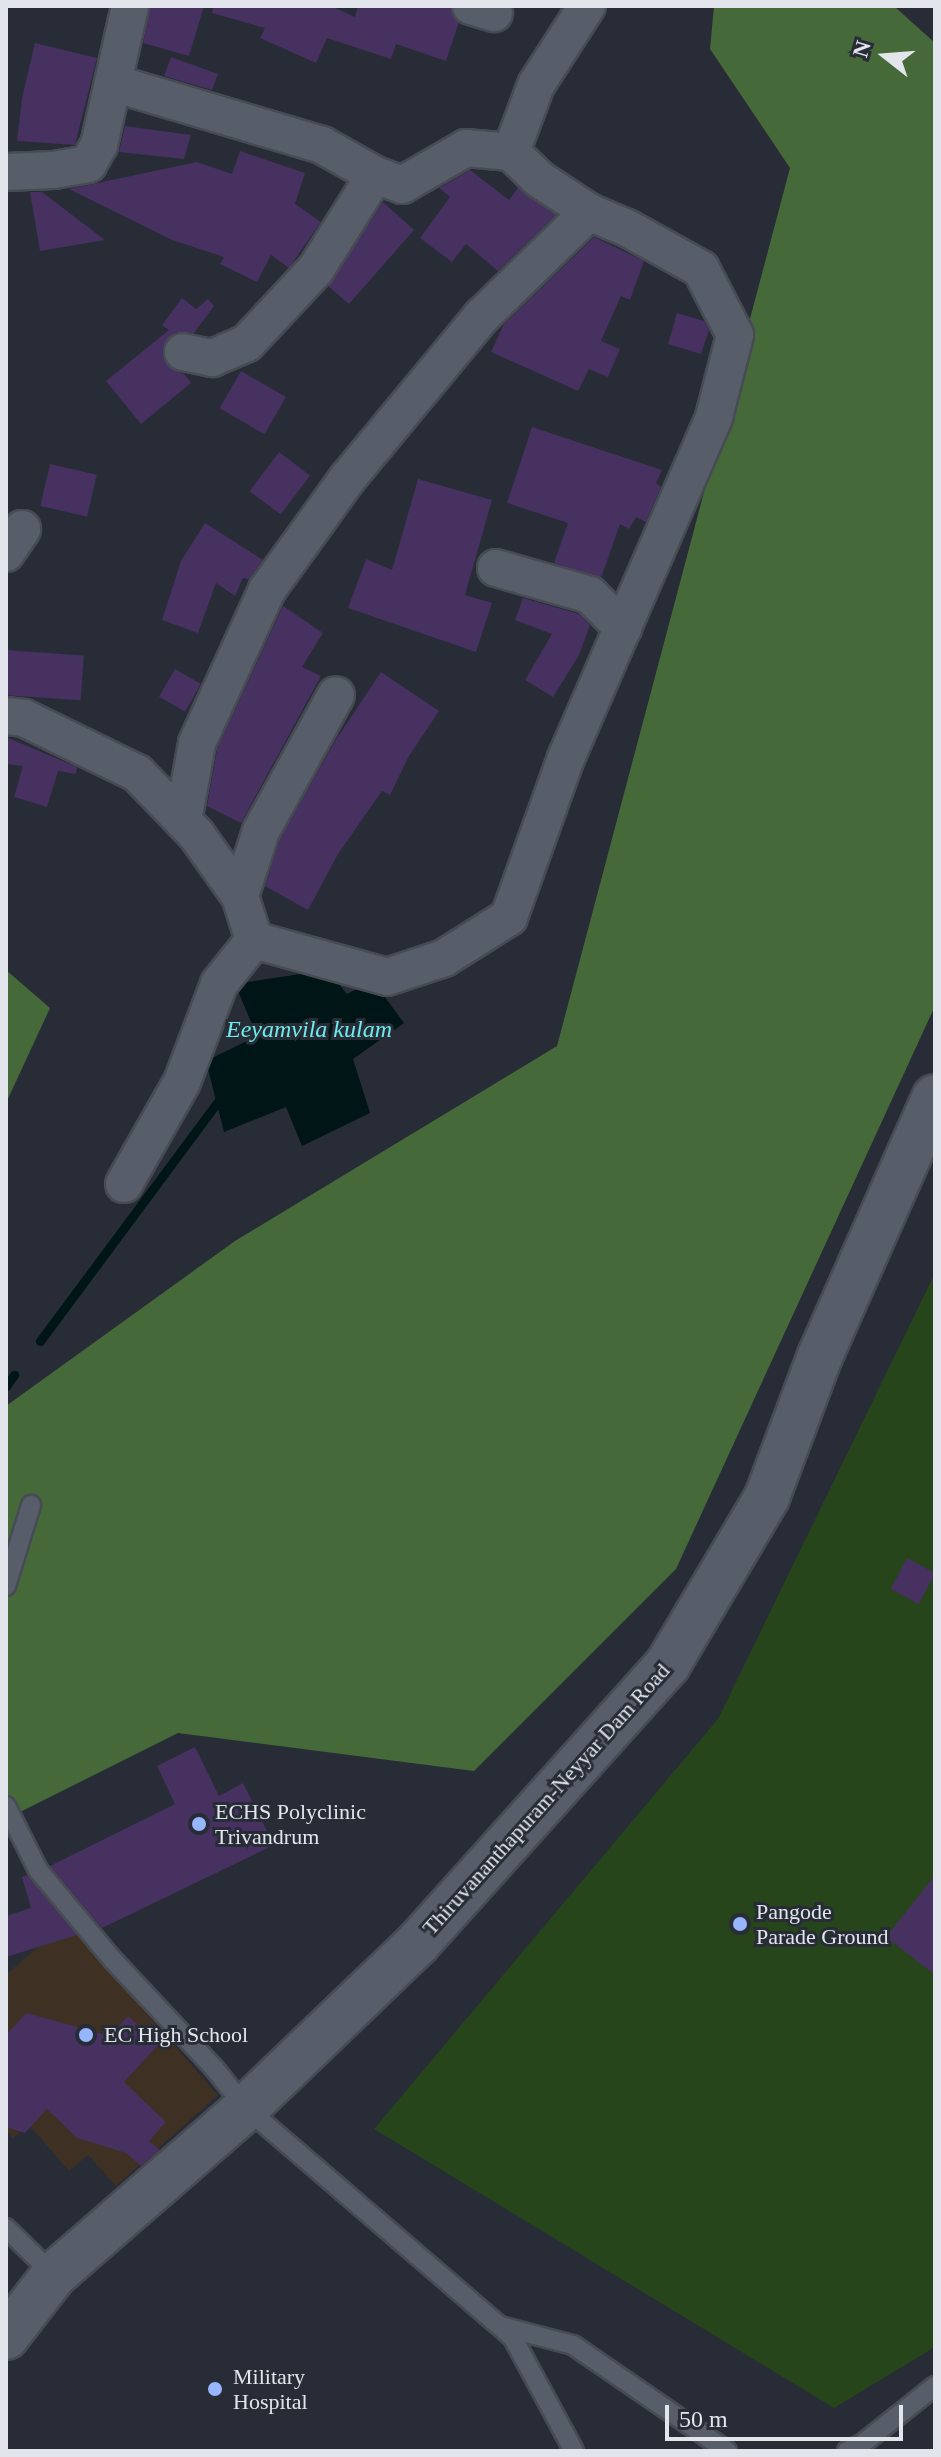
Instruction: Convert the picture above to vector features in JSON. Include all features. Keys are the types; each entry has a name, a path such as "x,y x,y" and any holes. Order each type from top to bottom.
{"main road":[{"name":"Thiruvananthapuram-Neyyar Dam Road","path":"6,2337 54,2275 246,2108 417,1944 668,1664 767,1497 820,1356 935,1097"}],"street":[{"path":"6,172 54,170 88,164 99,145 130,6"},
{"path":"511,152 536,85 587,6"},
{"path":"113,83 322,145 375,175 402,185 466,148 511,152 539,179 589,212 627,228 701,269 735,335 714,417 566,758 509,917 444,958 387,977 254,940"},
{"path":"183,352 212,358 247,343 316,269 375,175"},
{"path":"183,821 197,743 267,590 347,479 482,316 589,212"},
{"path":"496,568 590,595 623,628"},
{"path":"240,896 261,831 297,771 336,695"},
{"path":"6,716 24,718 137,773 183,821 240,896 254,940"},
{"path":"124,1184 182,1082 219,984 254,940"}],"lane":[{"path":"6,1586 31,1505"},
{"path":"6,1806 38,1870 113,1960 214,2068 246,2108 513,2338 574,2451"},
{"path":"6,2228 54,2275"},
{"path":"497,2325 573,2345 727,2451"},
{"path":"847,2451 862,2444 935,2386"}],"shaded area":[{"name":"EC High School","path":"66,1922 218,2095 116,2186 88,2155 69,2171 29,2125 13,2138 6,2130 6,1975"}],"green space":[{"path":"714,6 894,6 935,43 935,1006 676,1569 474,1771 178,1733 6,1819 6,1406 235,1241 557,1046 790,168 710,49"},
{"path":"6,970 50,1008 6,1103"},
{"name":"Pangode Parade Ground","path":"935,1273 935,2347 834,2408 374,2129 718,1719"}],"water":[{"name":"Eeyamvila kulam","path":"327,970 347,994 373,981 404,1023 353,1059 370,1113 302,1146 286,1107 224,1132 206,1061 257,1036 235,984"}],"building":[{"path":"150,6 204,6 189,56 143,43"},
{"path":"213,6 331,6 355,17 358,6 450,6 459,22 446,61 396,44 391,59 327,38 316,63 260,38 265,28 212,13"},
{"path":"35,43 97,58 75,145 17,141 22,98"},
{"path":"171,57 218,74 212,90 164,76"},
{"path":"125,126 191,135 184,159 119,152"},
{"path":"240,151 305,173 295,204 321,222 289,268 271,255 257,282 220,264 224,257 172,240 69,189 197,162 232,174"},
{"path":"470,170 509,200 518,188 556,215 498,271 466,244 452,262 420,238 450,197 439,188"},
{"path":"30,192 42,192 105,240 40,251"},
{"path":"383,202 414,230 349,304 328,286"},
{"path":"594,237 644,261 630,300 621,296 601,341 620,349 608,377 589,369 578,391 491,352 504,324"},
{"path":"182,298 196,309 208,299 214,306 194,333 176,332 163,347 163,358 169,367 184,374 191,383 141,424 106,381 169,330 162,325"},
{"path":"677,313 704,321 709,330 701,354 668,344"},
{"path":"241,371 286,397 265,434 220,408"},
{"path":"532,427 662,470 656,483 661,487 646,522 636,517 629,529 620,524 601,578 554,563 568,523 507,503"},
{"path":"279,452 310,475 281,515 250,491"},
{"path":"50,464 97,475 87,517 40,506"},
{"path":"418,479 492,500 465,595 492,603 476,652 348,608 366,559 392,570"},
{"path":"205,523 263,560 249,579 243,578 235,596 216,583 198,633 162,620 181,561"},
{"path":"523,598 579,614 590,625 579,655 553,697 525,680 552,634 515,620"},
{"path":"283,606 323,633 302,667 321,676 241,823 207,806 217,749"},
{"path":"6,650 84,655 81,700 6,695"},
{"path":"175,669 201,684 185,712 159,697"},
{"path":"381,672 439,711 409,756 390,795 382,791 338,854 308,910 265,886 280,839 335,741"},
{"path":"6,737 77,767 76,774 58,771 47,807 14,797 23,766 6,764"},
{"path":"907,1558 935,1573 919,1604 891,1589"},
{"name":"ECHS Polyclinic Trivandrum","path":"195,1747 219,1796 243,1783 274,1845 102,1928 50,1866 175,1804 157,1766"},
{"path":"27,1875 77,1935 6,1957 6,1916 31,1908 22,1877"},
{"path":"935,1875 935,1975 886,1937"},
{"path":"26,2013 110,2036 128,2016 159,2044 124,2082 166,2122 149,2141 160,2150 141,2166 126,2153 77,2138 47,2109 25,2133 6,2127 6,2035"}],"waterway":[{"path":"40,1341 224,1093"},
{"path":"6,1386 14,1375"}],"place":[{"name":"ECHS Polyclinic Trivandrum","path":"199,1824"},
{"name":"Pangode Parade Ground","path":"740,1924"},
{"name":"EC High School","path":"86,2035"},
{"name":"Military Hospital","path":"215,2389"}]}
